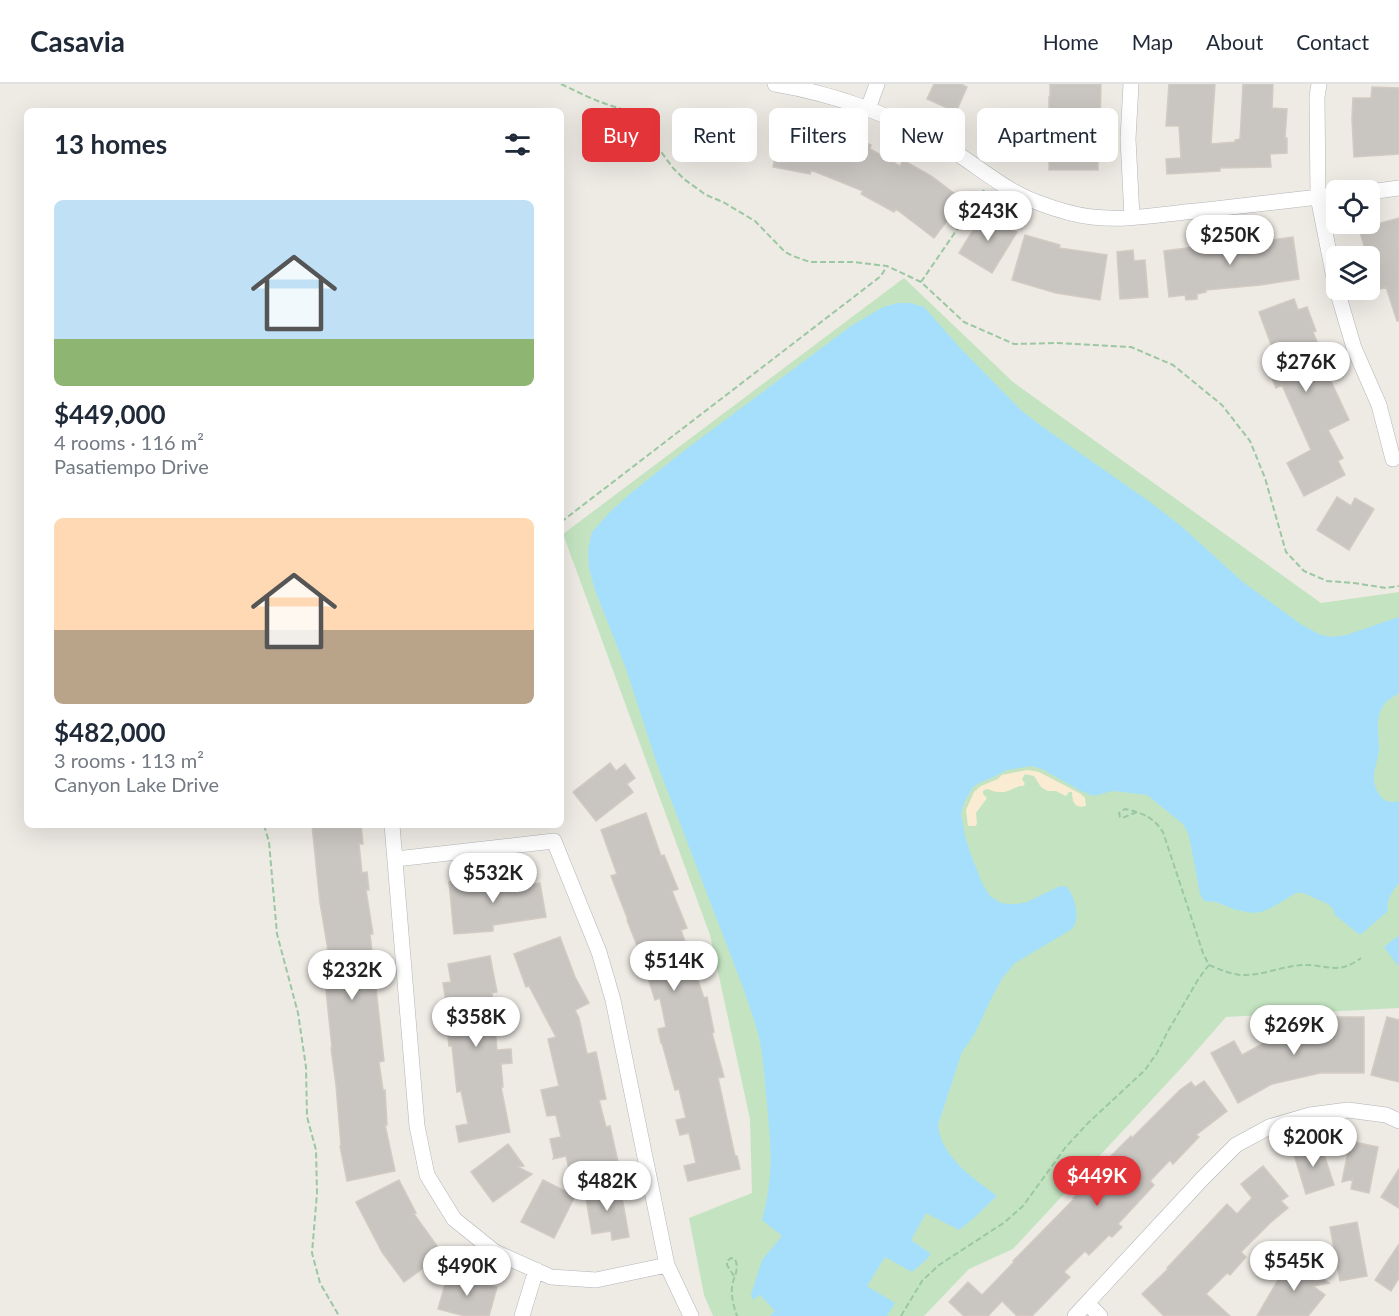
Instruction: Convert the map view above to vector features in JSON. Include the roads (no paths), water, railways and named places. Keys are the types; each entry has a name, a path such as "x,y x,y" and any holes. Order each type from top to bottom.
{"street":[{"path":"776,84 834,97 865,108"},
{"path":"877,84 868,109 921,133 953,151 1009,190 1037,203 1060,210 1091,217 1132,217 1326,196"},
{"path":"1131,84 1128,139 1132,217"},
{"path":"1319,84 1317,97 1318,197 1328,246"},
{"path":"1380,191 1399,189"},
{"path":"1340,300 1354,348 1379,405 1393,459"},
{"path":"392,828 417,1126 428,1175 454,1219 495,1252 551,1277 596,1280 667,1265"},
{"path":"396,859 554,841 599,952 613,1000 667,1265 691,1316"},
{"path":"1075,1316 1236,1145 1269,1128 1310,1115 1348,1110 1386,1115 1399,1121"},
{"path":"522,1316 536,1270"},
{"path":"1087,1303 1100,1316"}],"water":[{"path":"910,303 924,307 962,350 1022,411 1150,502 1181,526 1244,583 1302,625 1321,635 1332,637 1346,635 1399,617 1399,693 1385,703 1380,713 1379,749 1374,782 1383,799 1390,802 1399,801 1399,883 1389,899 1388,911 1360,935 1335,915 1328,904 1303,893 1296,893 1261,912 1236,910 1216,902 1204,901 1200,894 1188,833 1183,824 1147,795 1113,791 1093,796 1042,769 1031,766 1007,770 973,787 961,814 971,855 990,896 1001,903 1017,904 1027,902 1060,886 1067,887 1074,902 1076,914 1075,925 1072,929 1015,963 1003,977 975,1033 962,1052 938,1125 940,1136 952,1157 997,1196 959,1230 926,1213 911,1240 931,1254 912,1272 885,1257 867,1286 895,1303 887,1316 770,1316 775,1311 760,1295 753,1300 751,1295 762,1260 782,1236 762,1220 770,1176 770,1148 764,1069 758,1033 744,990 656,761 626,669 595,590 589,568 588,551 592,532 631,493 851,326 883,307"},
{"path":"1399,935 1399,967 1384,947"}]}
